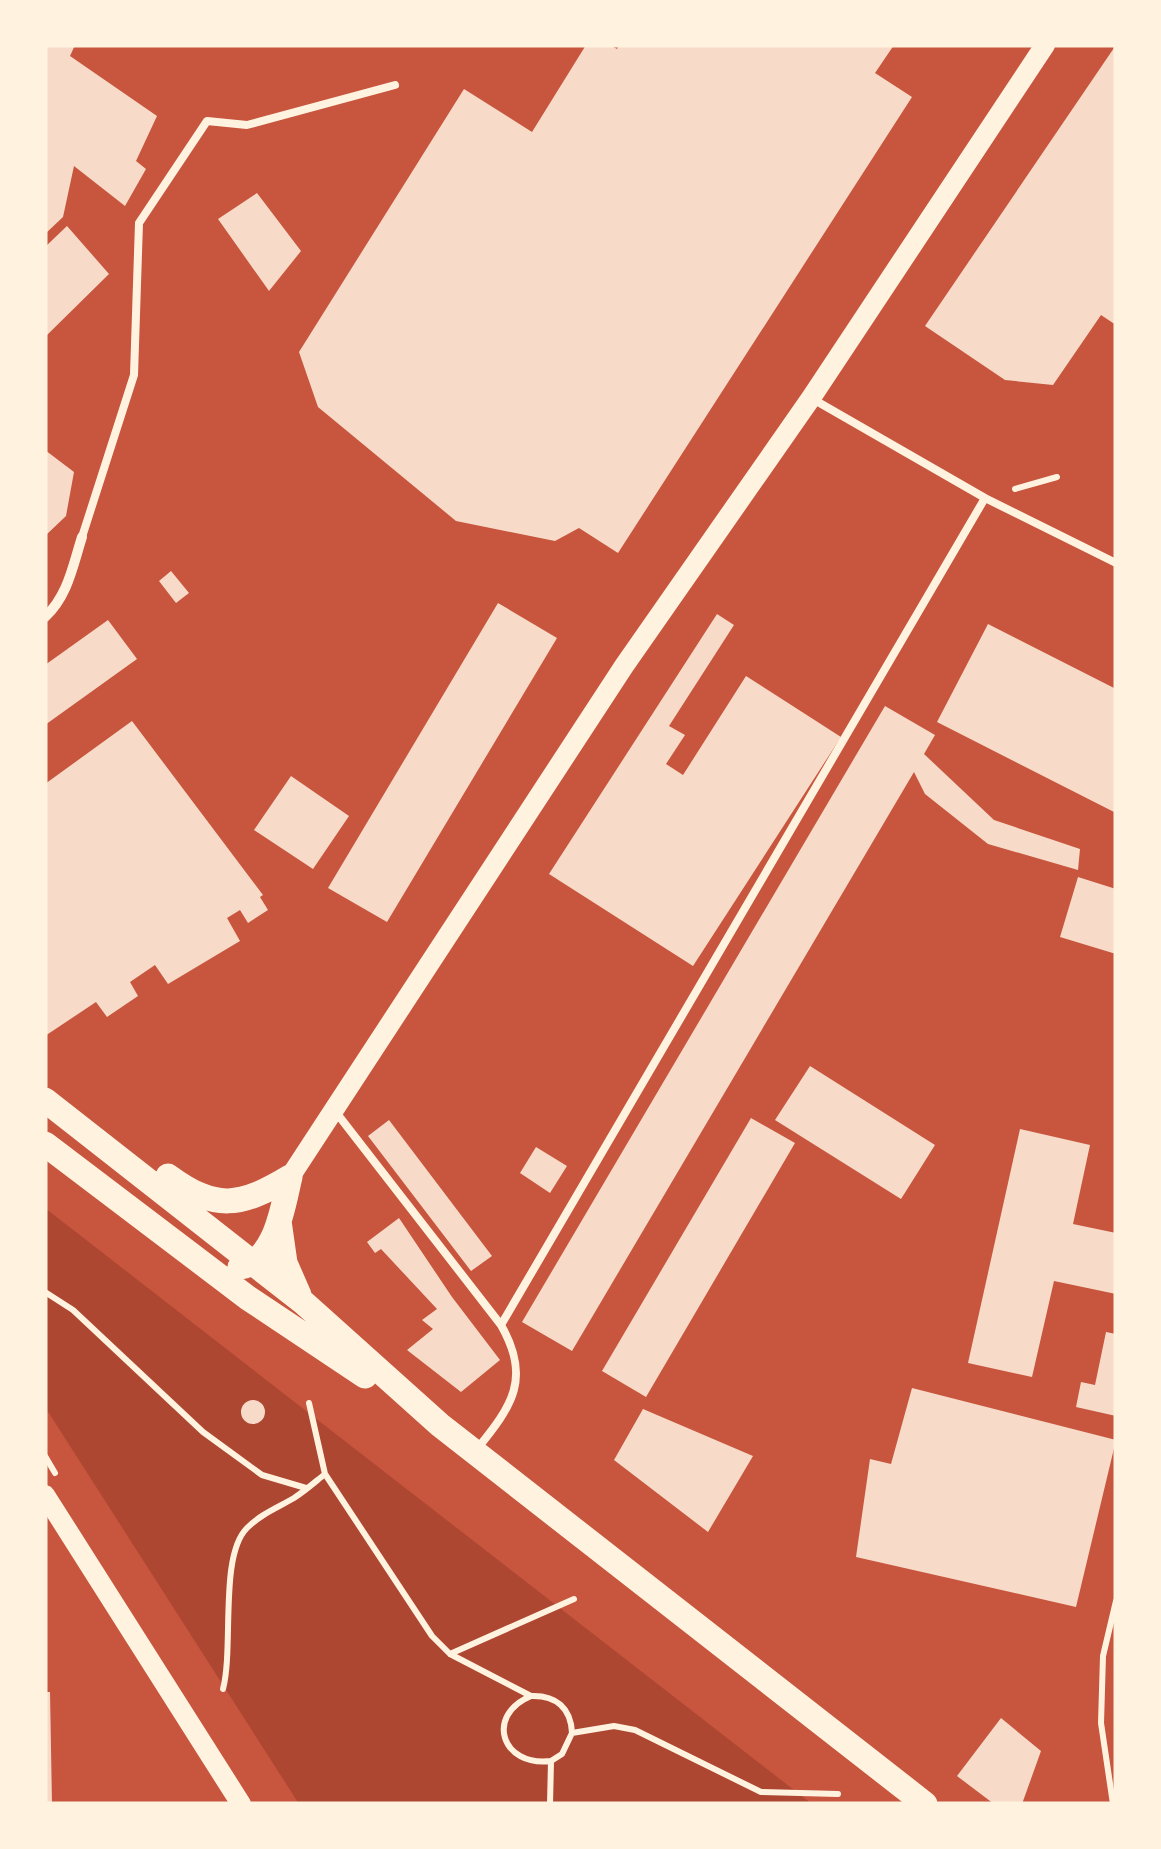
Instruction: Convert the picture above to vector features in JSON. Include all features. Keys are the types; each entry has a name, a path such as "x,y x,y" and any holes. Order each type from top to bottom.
{"main road":[{"path":"45,1132 84,1152 226,1264 238,1268 254,1264 278,1221 290,1176 614,682 812,398 1045,45"},
{"path":"45,1098 105,1128 192,1194 205,1199 240,1200 290,1176"},
{"path":"45,1098 304,1303 440,1426 925,1804"},
{"path":"45,1144 248,1298 440,1426"},
{"path":"278,1221 285,1262 304,1303"},
{"path":"45,1494 241,1804"}],"street":[{"path":"45,616 56,607 66,587 82,536"}],"lane":[{"path":"82,536 134,374 139,223 208,121 246,125 395,85"},
{"path":"812,398 985,498 1116,563"},
{"path":"501,1325 985,498"},
{"path":"334,1110 501,1325 515,1350 517,1387 494,1428 474,1453"}],"path":[{"path":"985,498 1057,478"},
{"path":"45,1292 73,1310 203,1432 262,1476 306,1488"},
{"path":"309,1403 325,1474 432,1636 450,1654 531,1696 559,1702 569,1714 572,1733 562,1754 550,1761 533,1763 519,1758 506,1742 504,1723 510,1710 531,1696"},
{"path":"222,1689 229,1666 230,1566 243,1532 264,1513 325,1474"},
{"path":"450,1654 574,1599"},
{"path":"1113,1804 1102,1706 1102,1656 1116,1601"},
{"path":"572,1733 614,1726 635,1730 760,1792 838,1794"},
{"path":"550,1761 550,1804"}],"shaded area":[{"path":"45,1208 812,1804 299,1804 45,1407"}],"building":[{"path":"45,45 75,45 70,56 157,116 136,161 146,169 125,206 74,166 63,217 45,234"},
{"path":"586,45 610,45 617,49 619,45 894,45 875,73 912,97 618,553 579,528 555,541 456,521 318,407 299,352 464,89 532,132"},
{"path":"1116,45 1116,325 1101,315 1053,385 1005,380 925,326"},
{"path":"257,193 301,251 269,291 218,219"},
{"path":"67,226 109,274 45,337 45,247"},
{"path":"45,450 74,472 66,516 45,536"},
{"path":"171,571 189,593 176,603 159,581"},
{"path":"498,603 557,638 387,922 328,888"},
{"path":"717,614 734,625 669,726 685,735 666,764 683,775 746,676 841,737 693,966 549,874"},
{"path":"108,620 137,659 45,725 45,665"},
{"path":"988,624 1116,689 1116,813 937,722"},
{"path":"885,706 935,735 924,754 994,820 1080,849 1078,870 988,844 925,794 914,772 572,1351 522,1322"},
{"path":"132,721 263,895 260,897 268,910 248,923 240,910 227,918 240,941 168,984 155,965 130,982 138,996 107,1017 96,1002 45,1036 45,784"},
{"path":"291,776 349,816 313,869 254,830"},
{"path":"1078,877 1116,889 1116,954 1060,937"},
{"path":"810,1066 935,1145 901,1199 775,1120"},
{"path":"751,1118 795,1143 646,1397 602,1371"},
{"path":"389,1120 492,1256 471,1271 368,1136"},
{"path":"1020,1129 1090,1145 1073,1224 1116,1233 1116,1294 1054,1281 1032,1377 968,1363"},
{"path":"536,1147 567,1166 550,1193 520,1173"},
{"path":"399,1218 500,1360 461,1392 407,1350 433,1329 422,1320 437,1309 381,1249 375,1253 367,1242"},
{"path":"1106,1332 1116,1334 1116,1416 1076,1407 1081,1382 1095,1385"},
{"path":"912,1388 1116,1440 1076,1607 856,1557 870,1459 891,1464"},
{"path":"253,1400 262,1403 262,1421 253,1424 244,1421 241,1412 244,1403"},
{"path":"643,1409 753,1456 708,1532 614,1460"},
{"path":"45,1692 50,1692 52,1804 45,1804"},
{"path":"1001,1718 1041,1751 1022,1804 994,1804 957,1776"}]}
